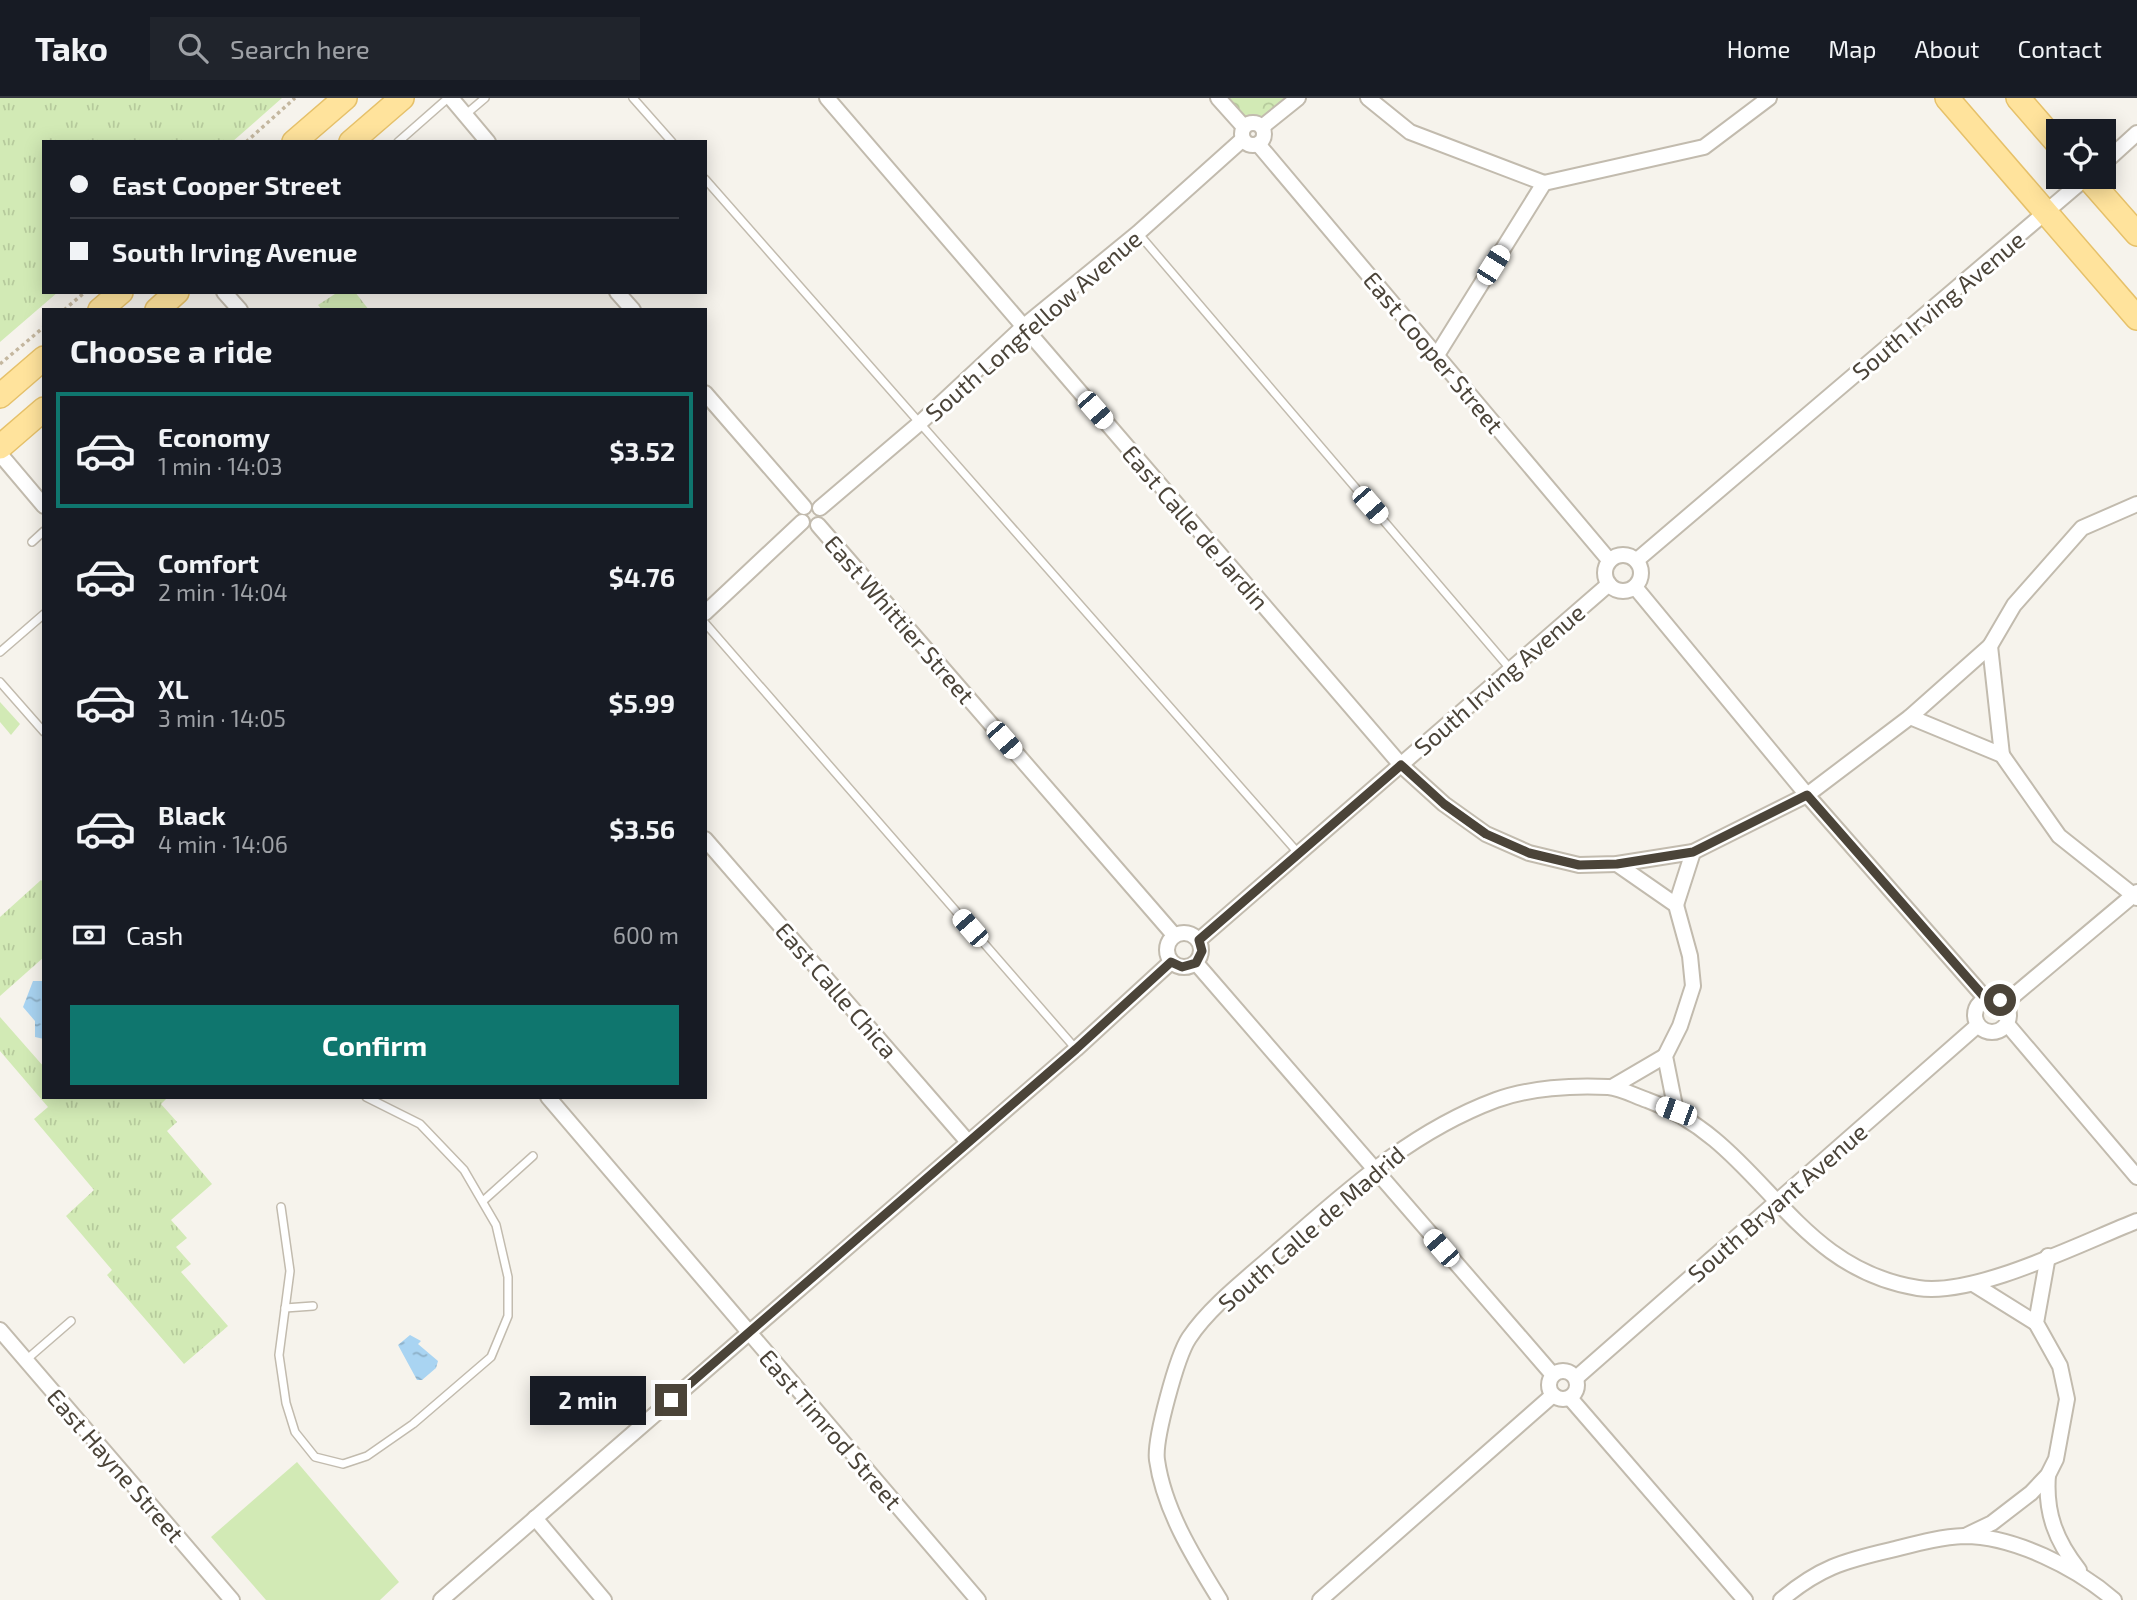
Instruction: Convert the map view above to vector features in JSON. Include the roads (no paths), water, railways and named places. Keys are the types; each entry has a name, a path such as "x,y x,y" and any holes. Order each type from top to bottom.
{"main road":[{"path":"296,140 345,98"},
{"path":"353,140 402,98"},
{"path":"1947,98 2137,318"},
{"path":"2018,98 2046,130"},
{"path":"2098,189 2137,234"},
{"path":"102,308 119,294"},
{"path":"159,308 175,294"},
{"path":"0,396 42,360"},
{"path":"0,447 42,411"}],"street":[{"path":"449,98 486,140"},
{"name":"East Calle de Jardin","path":"827,98 1401,765 1444,804 1486,834 1529,853 1579,865 1617,864 1693,852 1807,795 1910,717 1990,646 2014,606 2082,528 2137,503"},
{"path":"1218,98 1250,145 1258,144 1264,136 1262,128 1254,123 1244,133"},
{"path":"1262,128 1298,98"},
{"path":"1368,98 1410,132 1544,183 1704,147 1769,98"},
{"name":"South Longfellow Avenue","path":"820,508 921,422 1023,327 1138,233 1244,133"},
{"path":"2116,152 2137,134"},
{"name":"East Cooper Street","path":"1258,144 1609,560"},
{"path":"1437,355 1544,183"},
{"name":"South Irving Avenue","path":"1637,560 2074,189"},
{"path":"227,294 238,308"},
{"path":"707,395 804,507"},
{"path":"0,454 42,504"},
{"path":"812,504 820,508 823,516 818,525 809,527 802,522 800,515 804,507 812,504"},
{"path":"707,611 802,522"},
{"name":"East Whittier Street","path":"818,525 1174,935"},
{"path":"1620,554 1637,560 1641,577 1635,587 1624,591 1609,584 1605,571 1609,560 1620,554"},
{"name":"South Irving Avenue","path":"1199,940 1609,584"},
{"path":"1635,587 1807,795 1986,999"},
{"path":"1990,646 2002,755 2059,836 2135,896 2005,1003"},
{"path":"1910,717 2002,755"},
{"name":"East Calle Chica","path":"707,841 968,1142"},
{"path":"1612,1087 1665,1056 1681,1026 1693,986 1690,957 1676,905 1693,852"},
{"path":"1617,864 1676,905"},
{"path":"1185,932 1199,940 1202,951 1196,963 1182,967 1171,962 1166,951 1174,935 1185,932"},
{"path":"441,1600 1076,1049 1171,962"},
{"path":"1196,963 1553,1375"},
{"path":"1995,998 2005,1003 2010,1013 2007,1024 1993,1032 1978,1025 1976,1008 1986,999 1995,998"},
{"path":"2007,1024 2137,1177"},
{"name":"South Bryant Avenue","path":"1576,1378 1978,1025"},
{"path":"1665,1056 1676,1111"},
{"name":"South Calle de Madrid","path":"1220,1600 1193,1556 1170,1505 1156,1458 1169,1393 1188,1339 1235,1288 1373,1169 1449,1120 1501,1098 1556,1089 1612,1087 1676,1111 1731,1152 1808,1236 1843,1263 1886,1280 1919,1288 1944,1289 1975,1284 2137,1221"},
{"name":"East Timrod Street","path":"550,1099 978,1600"},
{"path":"2036,1324 2048,1256"},
{"path":"1964,1536 2010,1510 2048,1475 2056,1459 2067,1399 2060,1366 2036,1324 1975,1284"},
{"name":"East Hayne Street","path":"0,1330 232,1600"},
{"path":"1564,1371 1576,1378 1577,1388 1570,1398 1559,1399 1553,1395 1548,1385 1553,1375 1564,1371"},
{"path":"1320,1600 1553,1395"},
{"path":"1570,1398 1745,1600"},
{"path":"2048,1475 2046,1496 2053,1528 2065,1553 2087,1580"},
{"path":"535,1518 604,1600"},
{"path":"1781,1600 1836,1562 1930,1540 1964,1536 1983,1538 2052,1558 2114,1600"}],"lane":[{"path":"400,140 449,98"},
{"path":"465,115 485,98"},
{"path":"633,98 670,140"},
{"path":"707,181 1299,855"},
{"path":"1138,233 1512,671"},
{"path":"32,542 42,533"},
{"path":"0,652 42,616"},
{"path":"707,625 1076,1049"},
{"path":"0,682 42,728"},
{"path":"281,1208 290,1271 279,1355 286,1403 295,1432 315,1457 343,1464 367,1456 413,1424 491,1357 508,1316 508,1277 496,1225 464,1170 420,1124 370,1099"},
{"path":"483,1200 533,1156"},
{"path":"285,1308 313,1306"},
{"path":"26,1360 71,1321"}],"water":[{"path":"33,981 42,981 42,1039 35,1037 35,1021 23,1007"},
{"path":"410,1335 421,1341 418,1344 438,1361 436,1368 422,1380 417,1380 398,1345"}]}
